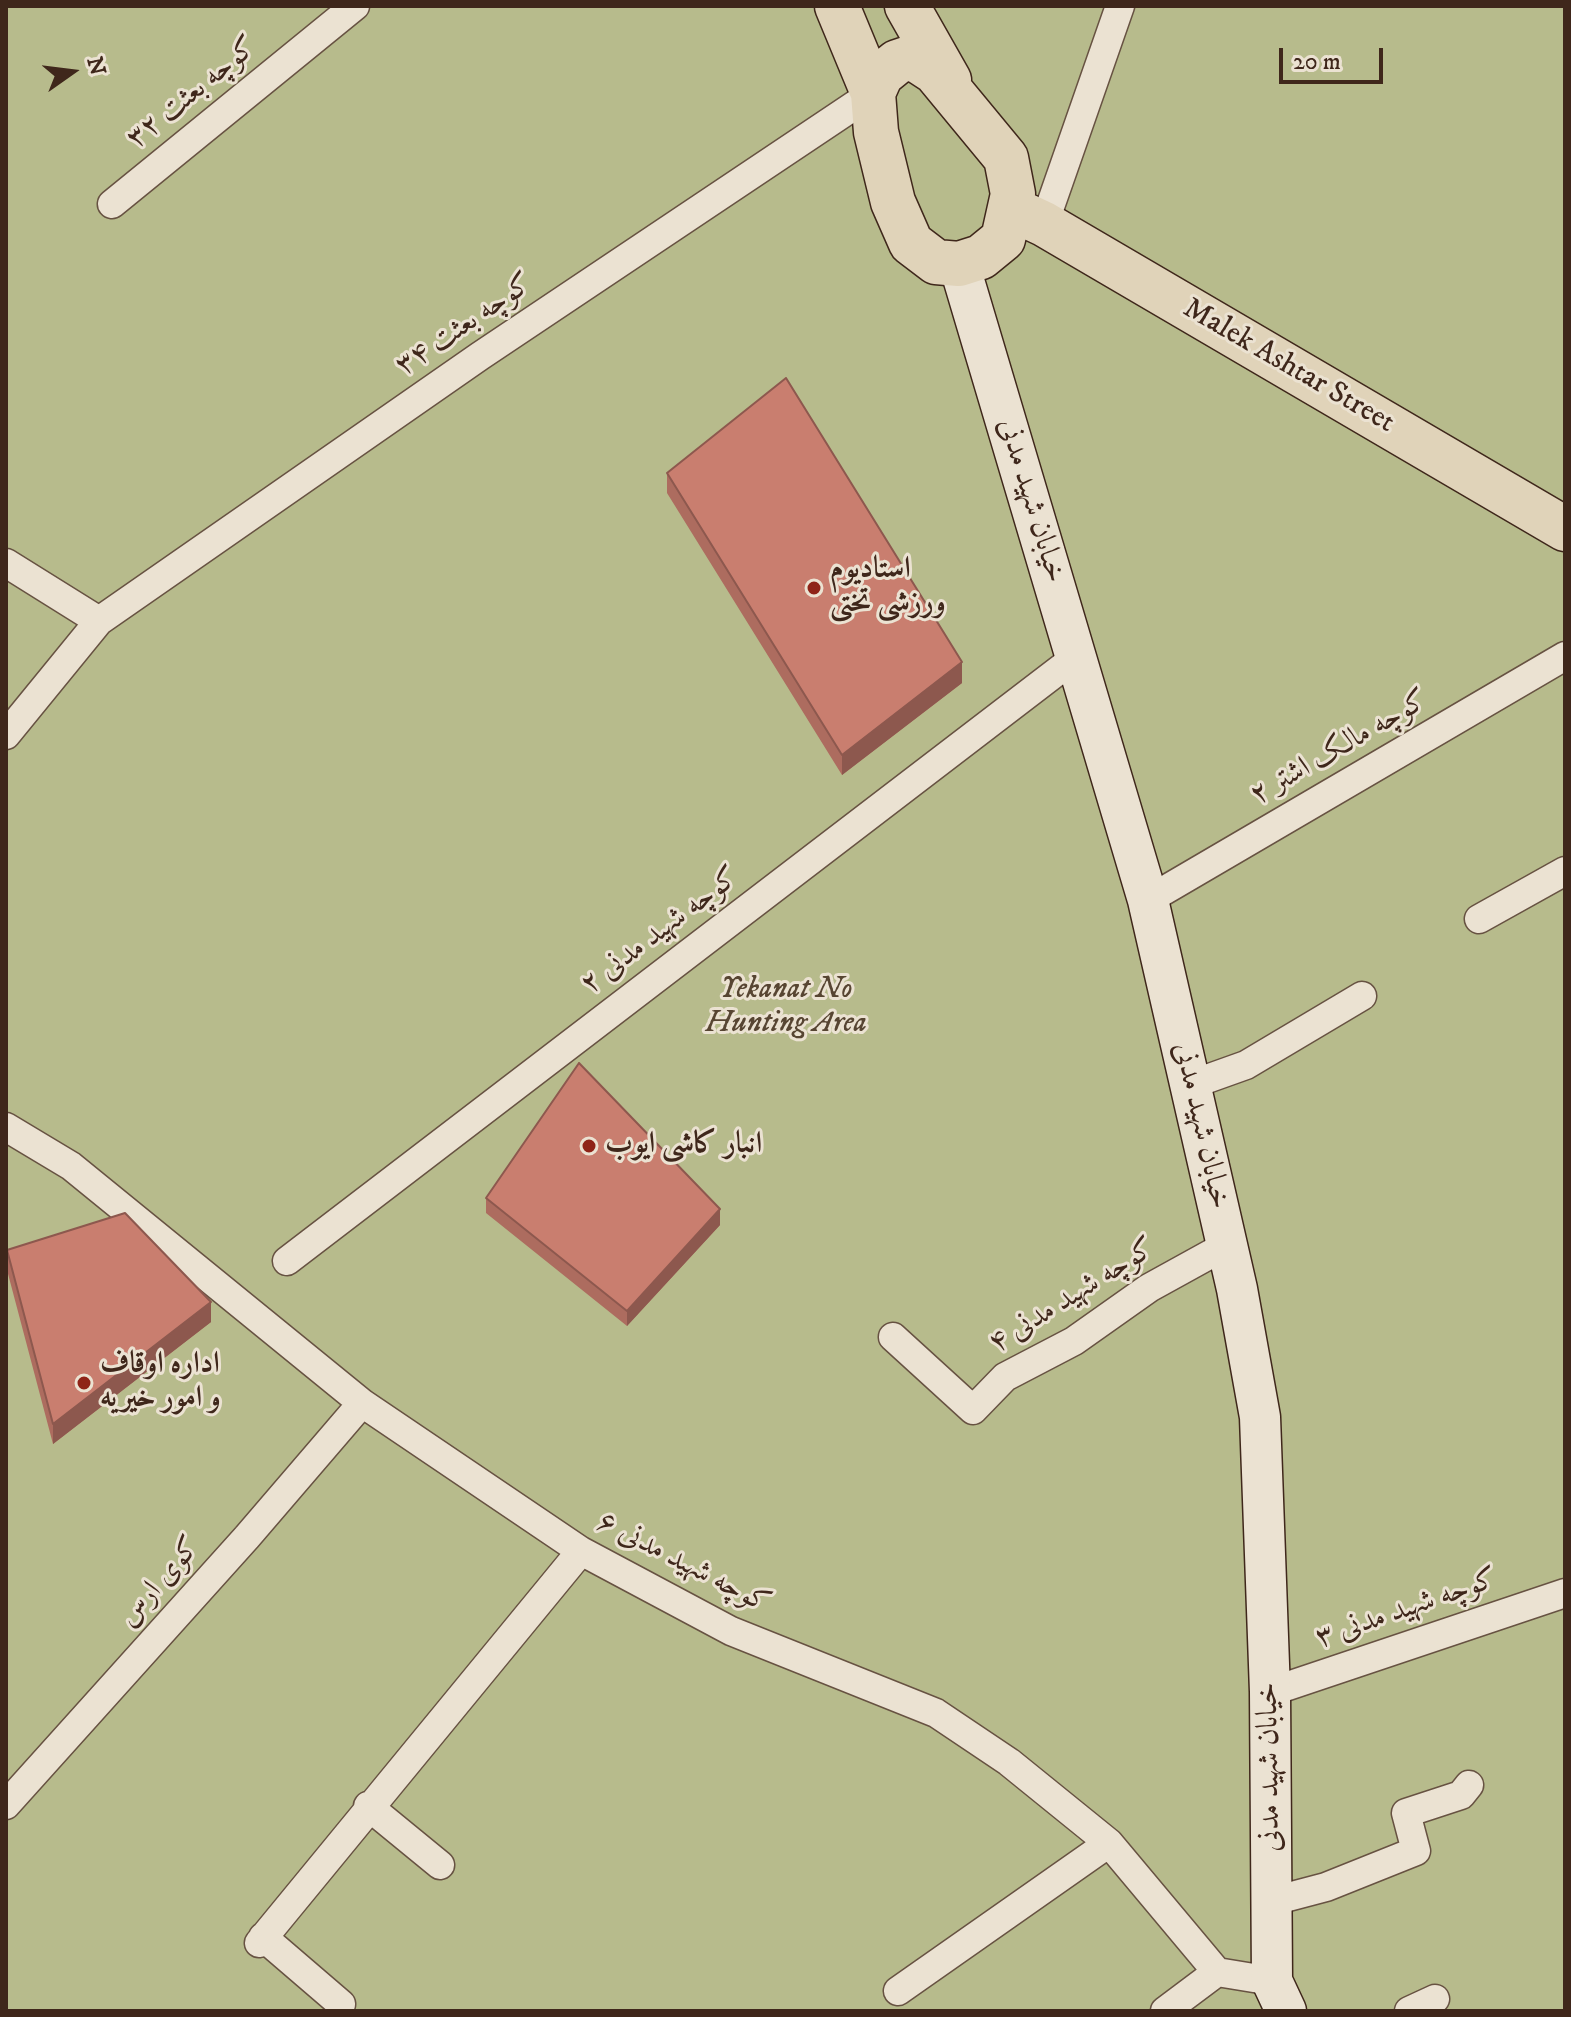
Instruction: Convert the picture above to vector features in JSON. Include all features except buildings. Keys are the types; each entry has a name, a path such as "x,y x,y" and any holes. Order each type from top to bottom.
{"main road":[{"path":"837,6 873,93 876,132 893,202 911,243 936,262 959,264 981,257 1027,216 1013,194 1006,158 935,72 912,57 897,62 881,75 873,93"},
{"path":"907,6 964,106"},
{"name":"Malek Ashtar Street","path":"1027,216 1565,529"},
{"name":"خیابان شهید مدنی","path":"959,264 1148,900 1227,1245 1260,1417 1270,1692 1273,1901 1279,1996"}],"street":[{"name":"کوچه بعثت ۳۲","path":"112,204 355,6"},
{"path":"1027,216 1120,6"},
{"name":"کوچه بعثت ۳۴","path":"6,735 99,621 480,356 873,93"},
{"path":"6,563 99,621"},
{"name":"کوچه مالک اشتر ۲","path":"1148,900 1565,656"},
{"name":"کوچه شهید مدنی ۲","path":"287,1261 1076,657"},
{"path":"1479,919 1565,871"},
{"path":"1190,1085 1246,1065 1362,996"},
{"name":"کوچه شهید مدنی ۶","path":"6,1127 71,1166 362,1403 581,1551 731,1631 936,1713 1009,1762 1109,1843 1217,1972"},
{"name":"کوچه شهید مدنی ۴","path":"893,1337 973,1410 1005,1377 1074,1341 1149,1288 1227,1245"},
{"name":"کوی ارس","path":"6,1805 143,1654 362,1403"},
{"path":"341,2004 261,1940 368,1806 581,1551"},
{"name":"کوچه شهید مدنی ۳","path":"1270,1692 1565,1593"},
{"path":"1273,1901 1326,1887 1416,1851 1406,1813 1461,1795 1469,1785"},
{"path":"368,1806 440,1865"},
{"path":"898,1991 1109,1843"},
{"path":"1165,2011 1217,1972 1279,1996"},
{"path":"1409,2011 1435,1999"}],"green space":[{"name":"Yekanat No Hunting Area","path":"6,6 1565,6 1565,2011 6,2011"}],"place":[{"name":"استادیوم ورزشی تختی","path":"814,588"},
{"name":"انبار کاشی ایوب","path":"589,1146"},
{"name":"اداره اوقاف و امور خیریه","path":"84,1383"}]}
